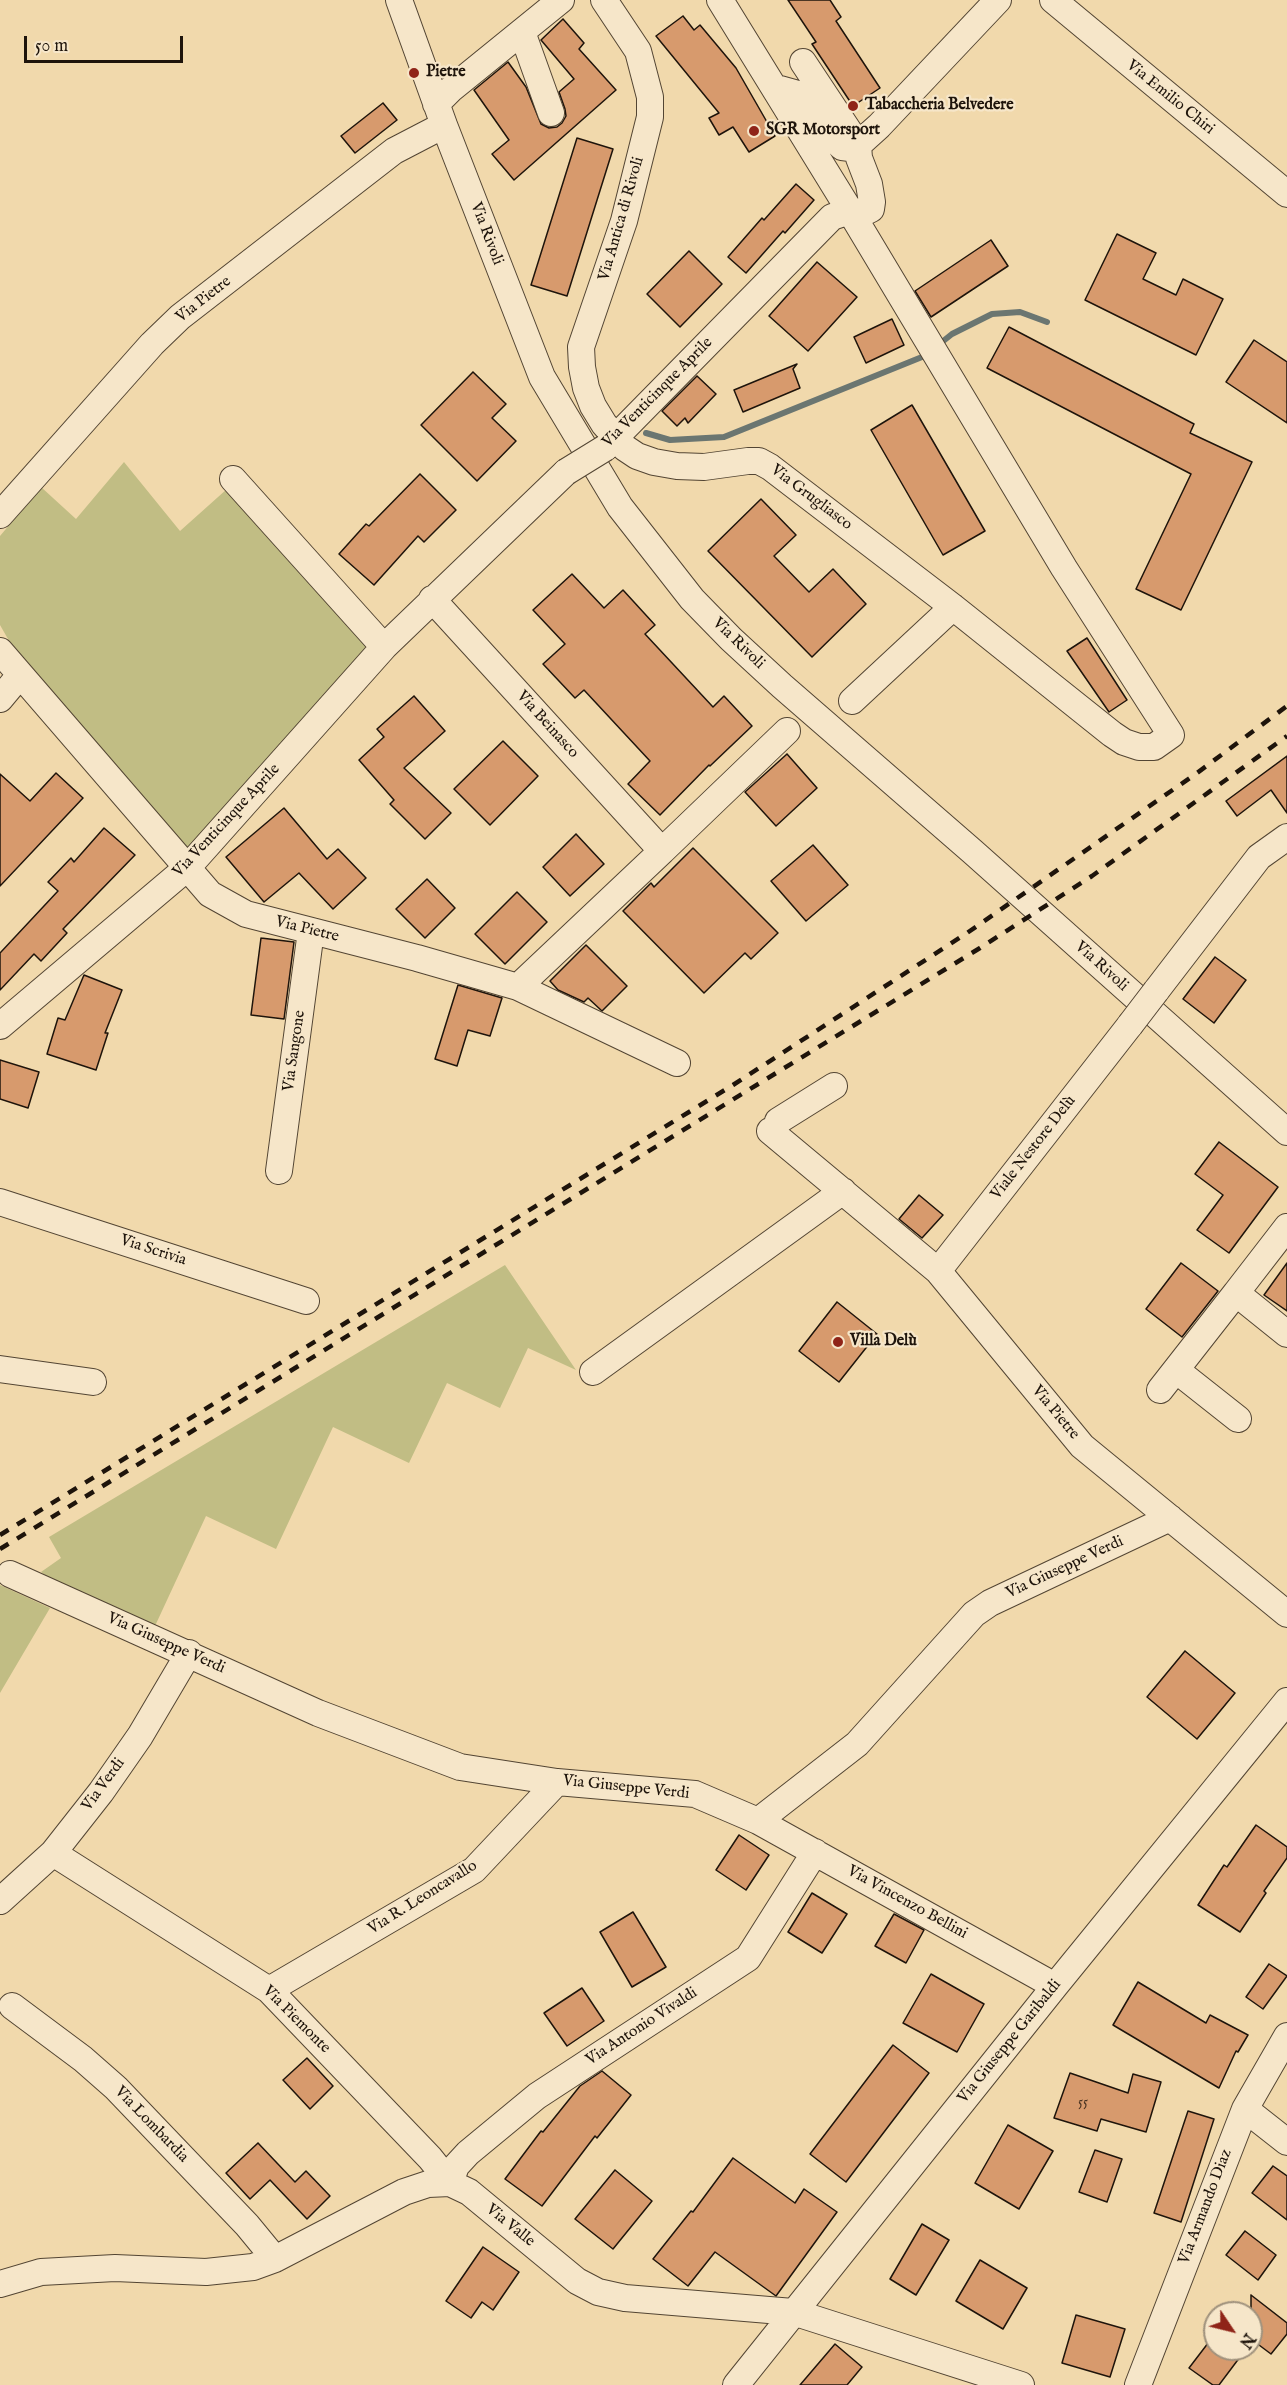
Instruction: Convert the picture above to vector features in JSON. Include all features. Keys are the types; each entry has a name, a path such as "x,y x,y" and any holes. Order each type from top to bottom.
{"street":[{"name":"Via Rivoli","path":"399,0 440,115 542,377 620,507 692,599 774,678 965,844 1287,1132"},
{"path":"440,115 450,90 561,0"},
{"name":"Via Antica di Rivoli","path":"604,0 638,51 650,97 650,117 624,220 581,347 582,368 590,397 604,424 610,443"},
{"path":"720,0 850,211 866,212 871,209 872,202 858,145 803,62"},
{"path":"774,87 798,94 827,133 842,147 850,148 858,145 998,0"},
{"name":"Via Emilio Chiri","path":"1053,0 1287,194"},
{"path":"522,32 551,113"},
{"name":"Via Pietre","path":"0,515 152,344 180,317 440,115"},
{"name":"Via Venticinque Aprile","path":"0,1026 188,867 384,647 432,599 566,472 610,443 832,217 850,211"},
{"name":"Via Grugliasco","path":"610,443 637,456 677,466 704,467 759,461 953,607 1124,742 1139,747 1154,747 1171,735 1064,568 850,211"},
{"path":"233,479 384,647"},
{"name":"Via Beinasco","path":"432,599 662,851"},
{"path":"852,701 953,607"},
{"name":"Via Pietre","path":"0,651 210,894 246,914 417,958 518,987 677,1063"},
{"path":"0,699 20,675"},
{"path":"518,987 787,730"},
{"name":"Viale Nestore Delù","path":"938,1271 1259,857 1286,840"},
{"name":"Via Sangone","path":"279,1171 311,931"},
{"name":"Via Pietre","path":"834,1086 778,1121 772,1133 938,1271 1057,1419 1082,1446 1287,1614"},
{"path":"593,1372 843,1191"},
{"name":"Via Scrivia","path":"0,1202 306,1301"},
{"path":"1160,1390 1287,1227"},
{"path":"1236,1293 1287,1334"},
{"path":"0,1369 93,1382"},
{"path":"1176,1370 1238,1419"},
{"name":"Via Giuseppe Verdi","path":"10,1574 318,1713 460,1767 557,1782 695,1794 758,1821 857,1744 974,1614 990,1603 1170,1518"},
{"name":"Via Verdi","path":"0,1901 53,1853 101,1792 141,1736 189,1653"},
{"name":"Via Giuseppe Garibaldi","path":"736,2385 1055,1986 1287,1701"},
{"name":"Via R. Leoncavallo","path":"269,1989 474,1870 557,1782"},
{"name":"Via Vincenzo Bellini","path":"758,1821 1055,1986"},
{"name":"Via Antonio Vivaldi","path":"450,2183 456,2166 468,2153 537,2096 748,1958 815,1852"},
{"name":"Via Piemonte","path":"53,1853 269,1989 430,2158 450,2183"},
{"name":"Via Lombardia","path":"12,2006 83,2059 116,2088 248,2224 275,2259"},
{"name":"Via Armando Diaz","path":"1137,2385 1245,2109 1287,2036"},
{"path":"1245,2109 1287,2142"},
{"path":"0,2284 41,2272 115,2268 215,2272 253,2267 275,2259 404,2192 428,2184 450,2183"},
{"name":"Via Valle","path":"450,2183 469,2192 578,2281 598,2292 625,2298 794,2312 1021,2385"}],"shaded area":[{"path":"124,462 180,531 227,489 376,656 188,867 8,639 0,625 0,536 41,487 76,519"},
{"path":"505,1265 576,1370 528,1348 500,1408 447,1383 409,1463 333,1427 276,1549 206,1516 155,1626 57,1584 41,1572 61,1558 49,1537"},
{"path":"0,1585 50,1608 0,1693"}],"building":[{"path":"788,0 830,0 841,17 836,21 880,88 853,106 812,44 816,42"},
{"path":"683,16 694,30 700,25 736,68 775,136 749,152 733,127 719,135 709,118 719,113 656,36"},
{"path":"563,19 584,43 579,49 616,90 514,180 492,154 509,140 474,90 508,62 526,87 541,124 549,128 557,127 566,116 559,92 574,79 541,40"},
{"path":"383,103 397,120 355,153 341,136"},
{"path":"577,138 613,149 567,296 531,285"},
{"path":"796,184 814,200 746,273 728,257"},
{"path":"1117,234 1156,253 1143,279 1176,295 1183,279 1223,299 1196,355 1085,300"},
{"path":"991,240 1008,266 931,317 915,291"},
{"path":"689,251 722,284 680,327 647,294"},
{"path":"817,262 857,297 808,351 769,316"},
{"path":"892,319 904,345 866,363 854,337"},
{"path":"1009,327 1194,424 1190,433 1252,462 1181,610 1136,589 1191,474 987,368"},
{"path":"1254,340 1287,362 1287,423 1226,382"},
{"path":"797,364 793,369 800,388 743,412 734,390"},
{"path":"473,372 506,404 492,418 516,441 477,481 421,425"},
{"path":"697,376 716,394 688,423 685,418 677,426 662,411"},
{"path":"912,405 985,531 943,555 871,430"},
{"path":"420,474 456,510 424,542 418,536 374,585 339,554 366,524 369,526"},
{"path":"761,499 796,535 774,556 809,592 833,569 866,604 812,657 708,551"},
{"path":"572,574 604,608 623,590 655,625 645,634 713,707 724,696 752,726 709,765 660,815 628,784 650,761 584,690 575,698 543,664 565,644 533,610"},
{"path":"1087,638 1127,700 1109,712 1067,651"},
{"path":"414,696 445,731 404,768 451,813 425,839 390,804 394,800 359,760 384,737 377,729"},
{"path":"503,741 538,776 490,825 454,789"},
{"path":"787,754 817,788 776,826 745,792"},
{"path":"1287,756 1287,813 1271,790 1237,816 1226,801"},
{"path":"56,773 83,798 0,886 0,774 30,801"},
{"path":"284,808 327,859 338,849 366,878 333,909 299,873 264,902 226,857"},
{"path":"104,828 135,855 63,929 67,933 41,961 34,954 0,990 0,953 58,891 48,882 71,858 74,862"},
{"path":"576,834 604,864 570,896 543,867"},
{"path":"813,845 848,885 806,921 771,881"},
{"path":"693,848 778,933 751,959 745,953 704,993 623,911 651,883 654,887"},
{"path":"427,879 455,908 425,938 396,909"},
{"path":"517,892 547,922 505,964 475,934"},
{"path":"261,938 294,942 284,1019 251,1015"},
{"path":"586,945 627,986 602,1011 588,998 584,1002 558,990 550,981"},
{"path":"1215,957 1246,980 1214,1023 1183,999"},
{"path":"84,975 122,990 105,1033 108,1033 96,1070 47,1054 58,1018 65,1020"},
{"path":"458,985 502,998 490,1036 468,1030 457,1066 435,1059"},
{"path":"0,1060 39,1072 28,1108 0,1099"},
{"path":"1219,1142 1278,1187 1229,1253 1197,1230 1223,1195 1195,1174"},
{"path":"919,1195 943,1215 922,1238 899,1219"},
{"path":"1181,1263 1218,1291 1182,1337 1146,1309"},
{"path":"1287,1263 1287,1311 1264,1295"},
{"name":"Villa Delù","path":"837,1302 877,1334 839,1382 799,1351"},
{"path":"1185,1651 1235,1693 1197,1739 1147,1697"},
{"path":"1256,1825 1287,1847 1287,1858 1240,1932 1198,1905 1224,1865 1227,1867"},
{"path":"739,1835 769,1855 746,1890 716,1870"},
{"path":"812,1893 847,1914 822,1953 788,1932"},
{"path":"633,1912 666,1967 632,1987 600,1932"},
{"path":"894,1914 924,1930 906,1963 875,1946"},
{"path":"1269,1964 1287,1976 1263,2009 1246,1997"},
{"path":"931,1974 984,2004 957,2052 903,2023"},
{"path":"1138,1982 1206,2023 1210,2015 1248,2035 1238,2052 1236,2051 1219,2088 1113,2025"},
{"path":"582,1988 604,2021 567,2046 544,2013"},
{"path":"893,2045 929,2073 846,2182 810,2154"},
{"path":"307,2058 333,2086 310,2109 283,2080"},
{"path":"602,2071 631,2095 597,2138 595,2136 542,2206 505,2179 541,2131 543,2132 580,2086"},
{"path":"1070,2073 1128,2093 1133,2074 1161,2082 1146,2132 1101,2119 1097,2131 1054,2118"},
{"path":"1188,2111 1214,2119 1181,2222 1154,2213"},
{"path":"1008,2125 1053,2151 1019,2209 975,2183"},
{"path":"258,2143 295,2182 306,2171 330,2196 307,2219 270,2180 250,2199 226,2173"},
{"path":"1095,2150 1122,2159 1107,2202 1079,2192"},
{"path":"733,2158 795,2203 804,2189 837,2212 776,2296 715,2252 688,2286 653,2259 691,2211 693,2212"},
{"path":"1273,2166 1287,2176 1287,2220 1252,2193"},
{"path":"615,2170 652,2201 613,2249 575,2219"},
{"path":"922,2224 949,2240 916,2295 890,2279"},
{"path":"1245,2231 1276,2255 1258,2280 1226,2255"},
{"path":"483,2247 519,2272 493,2310 482,2302 471,2318 446,2301"},
{"path":"980,2260 1027,2288 1003,2329 956,2301"},
{"path":"1251,2295 1259,2301 1251,2301"},
{"path":"1263,2304 1287,2323 1287,2334 1271,2354 1263,2348"},
{"path":"1076,2315 1125,2329 1110,2377 1062,2363"},
{"path":"835,2344 862,2367 847,2385 800,2385"},
{"path":"1203,2350 1203,2361 1237,2361 1219,2385 1213,2385 1189,2368"}],"waterway":[{"path":"942,342 952,334 992,314 1020,312 1047,322"},
{"path":"646,433 670,440 724,437 922,357"}],"railway":[{"path":"0,1535 733,1085 967,933 1197,773 1287,706"},
{"path":"0,1549 980,948 1092,876 1287,736"}],"place":[{"name":"Pietre","path":"414,73"},
{"name":"Tabaccheria Belvedere","path":"853,106"},
{"name":"SGR Motorsport","path":"754,131"},
{"name":"Villa Delù","path":"838,1342"}]}
